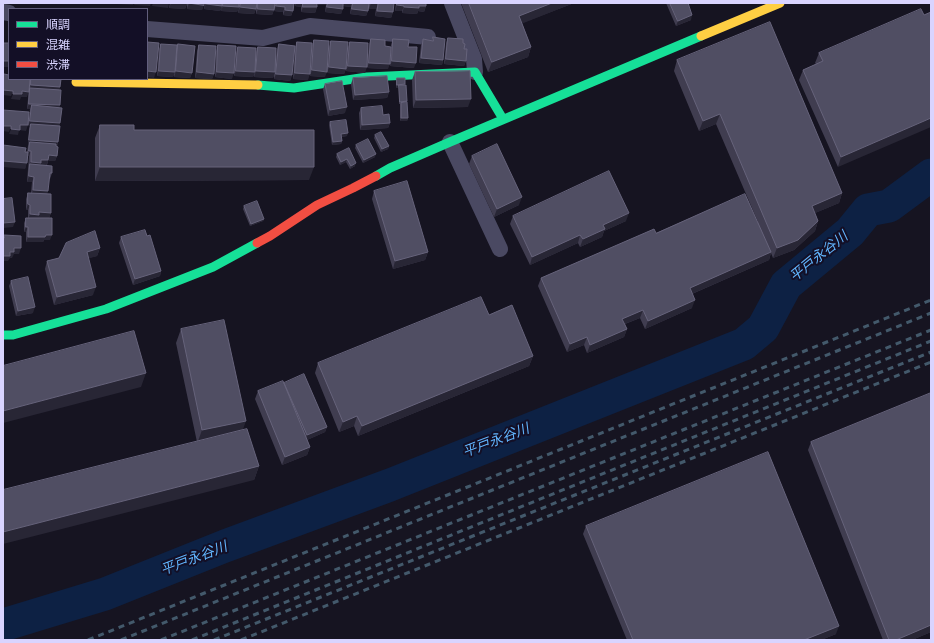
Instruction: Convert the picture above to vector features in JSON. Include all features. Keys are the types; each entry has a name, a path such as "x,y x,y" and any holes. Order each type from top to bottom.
{"street":[{"path":"452,3 474,59 475,72 502,120"},
{"path":"3,335 13,335 106,309 213,267 270,236 317,206 390,168 502,120 747,9 780,3"},
{"path":"148,29 263,38 310,26 428,37"},
{"path":"76,82 259,85 294,88 367,78 475,72"},
{"path":"450,142 500,249"}],"building":[{"path":"189,3 204,3 204,5"},
{"path":"222,3 222,6 206,4"},
{"path":"223,3 239,3 239,7 223,6"},
{"path":"241,3 257,3 256,9 240,7"},
{"path":"258,3 275,3 274,10 258,9"},
{"path":"277,3 294,3 293,11 285,10 285,7 276,6"},
{"path":"303,3 317,3 317,7 303,7"},
{"path":"328,3 343,3 343,9 327,7"},
{"path":"353,3 369,3 368,11 352,9"},
{"path":"371,3 394,3 393,12 377,11 378,4"},
{"path":"397,3 426,3 426,6 419,6 419,8 404,7 397,5"},
{"path":"469,3 552,3 519,16 531,47 492,62"},
{"path":"670,3 688,3 692,15 678,21"},
{"path":"921,9 924,15 931,12 931,118 841,157 803,70 823,61 819,53"},
{"path":"770,22 842,193 812,206 818,221 798,240 777,248 720,114 703,121 677,60"},
{"path":"433,37 445,39 443,60 421,58 423,39 433,41"},
{"path":"448,38 463,39 463,43 465,44 464,49 467,49 466,61 446,59"},
{"path":"371,39 385,40 385,46 391,47 390,64 369,63"},
{"path":"393,39 409,40 408,47 417,47 416,63 392,61"},
{"path":"314,40 329,41 327,72 312,70"},
{"path":"331,41 348,42 346,69 329,67"},
{"path":"148,42 159,43 156,72 148,71"},
{"path":"297,42 312,43 310,74 295,73"},
{"path":"350,42 368,43 367,67 348,66"},
{"path":"3,43 8,43 8,61 3,61"},
{"path":"161,44 177,45 175,72 159,71"},
{"path":"178,44 195,46 192,73 176,71"},
{"path":"279,44 295,46 292,75 276,74"},
{"path":"199,45 216,46 214,74 197,72"},
{"path":"218,45 236,46 234,73 217,72"},
{"path":"238,47 256,48 255,72 236,71"},
{"path":"258,47 276,48 275,72 256,71"},
{"path":"470,71 471,99 416,100 415,72"},
{"path":"4,74 8,75 8,80 30,80 29,92 22,91 22,94 13,94 13,91 3,90"},
{"path":"387,76 389,92 355,95 353,78"},
{"path":"397,78 405,78 405,84 397,85"},
{"path":"31,80 61,80 60,87 31,85"},
{"path":"342,81 347,107 330,110 325,84"},
{"path":"399,85 406,85 407,101 400,102"},
{"path":"30,88 61,90 60,105 29,104"},
{"path":"407,102 408,118 401,118 401,103"},
{"path":"32,105 62,108 60,123 30,121"},
{"path":"382,106 383,115 389,114 390,123 362,125 361,108"},
{"path":"3,110 29,112 28,125 20,125 20,130 11,129 11,126 3,126"},
{"path":"346,120 348,133 341,134 342,141 333,142 330,122"},
{"path":"31,124 60,126 58,142 29,140"},
{"path":"100,125 134,125 134,130 314,130 314,167 100,167"},
{"path":"381,132 389,146 382,149 375,135"},
{"path":"368,139 376,154 364,160 356,145"},
{"path":"30,142 56,144 58,147 57,156 49,155 48,160 41,160 41,163 31,162 31,151 29,151"},
{"path":"497,144 522,197 497,209 472,156"},
{"path":"3,145 26,148 25,152 28,152 27,163 3,161"},
{"path":"349,148 356,163 351,166 347,159 341,162 337,154"},
{"path":"30,164 52,166 48,191 33,190 34,177 29,176"},
{"path":"609,171 629,213 603,225 605,229 583,239 580,235 532,257 513,216"},
{"path":"407,181 428,252 395,261 374,191"},
{"path":"28,193 51,194 51,213 39,212 39,215 30,214"},
{"path":"745,194 771,252 690,288 695,300 648,321 643,310 622,319 627,329 590,345 587,337 570,344 541,278 654,229 656,233"},
{"path":"12,198 15,222 3,223 3,199"},
{"path":"257,201 264,219 251,224 244,206"},
{"path":"26,218 52,218 52,235 46,235 45,237 28,237"},
{"path":"145,230 147,236 150,235 161,271 135,279 121,237"},
{"path":"95,231 100,248 87,252 96,287 57,297 47,261 59,258 66,243"},
{"path":"4,235 21,236 21,248 14,248 14,252 10,252 10,256 3,256"},
{"path":"28,277 35,307 18,311 11,281"},
{"path":"481,297 489,315 512,305 533,356 362,426 357,416 343,422 318,363"},
{"path":"224,320 246,421 202,430 181,329"},
{"path":"134,331 146,373 3,411 3,366"},
{"path":"304,374 327,427 307,435 284,383"},
{"path":"283,381 310,447 285,457 258,391"},
{"path":"931,393 931,625 896,640 889,640 811,442"},
{"path":"247,429 259,466 3,532 3,490"},
{"path":"768,452 839,626 804,640 633,640 586,526"}],"waterway":[{"name":"平戸永谷川","path":"3,625 105,594 225,546 390,485 744,344 763,328 786,285 850,232 868,210 889,206 931,175"}],"railway":[{"path":"88,640 931,300"},
{"path":"121,640 931,313"},
{"path":"161,640 931,330"},
{"path":"192,640 931,341"},
{"path":"214,640 931,352"},
{"path":"241,640 931,362"}],"traffic: fast":[{"path":"376,176 390,168 450,142 701,36"},
{"path":"258,85 294,88 367,77 475,72 503,119"},
{"path":"3,335 13,335 106,309 213,267 257,243"}],"traffic: slow":[{"path":"701,36 780,3"},
{"path":"76,82 258,85"}],"traffic: jam":[{"path":"257,243 317,205 376,176"}]}
